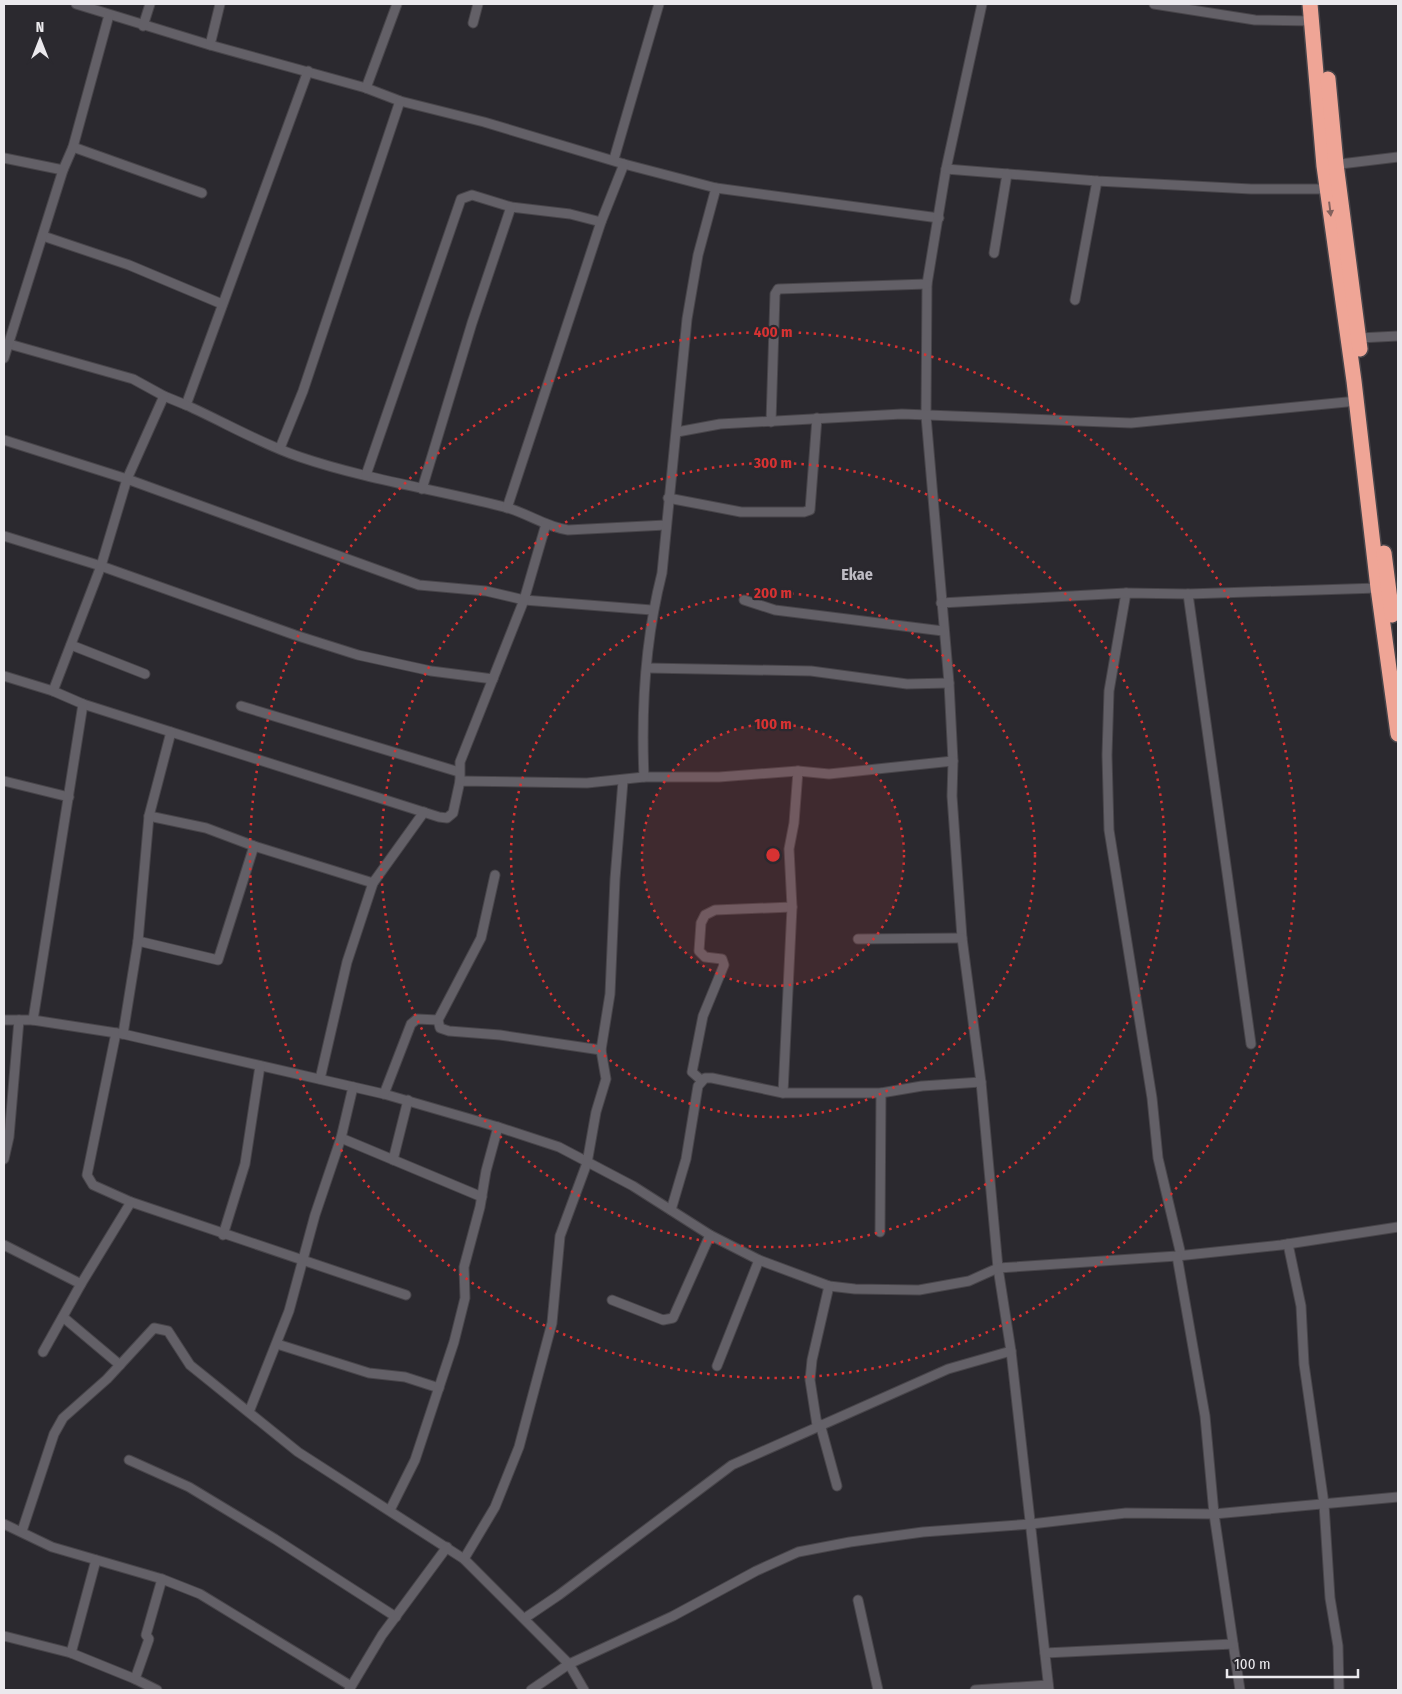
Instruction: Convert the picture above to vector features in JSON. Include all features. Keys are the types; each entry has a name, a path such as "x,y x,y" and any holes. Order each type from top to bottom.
{"highway":[{"path":"1310,4 1330,165 1359,338 1398,668"},
{"path":"1320,4 1330,165 1328,189 1398,734"}],"street":[{"path":"76,4 144,26 366,88 400,101 484,122 614,159 624,164 716,188 939,218"},
{"path":"144,26 150,4"},
{"path":"210,45 220,4"},
{"path":"366,88 396,5 386,4"},
{"path":"473,23 478,4"},
{"path":"614,159 659,4"},
{"path":"975,1690 1048,1687 1011,1350 998,1268 981,1082 962,938 952,796 953,761 949,683 943,631 926,416 927,284 946,169 982,4"},
{"path":"1154,4 1255,20 1312,21"},
{"path":"4,358 8,337 43,236 63,170 73,147 109,15"},
{"path":"186,404 308,71"},
{"path":"280,448 303,390 400,101"},
{"path":"73,147 202,193"},
{"path":"1330,165 1398,157"},
{"path":"4,158 63,170"},
{"path":"507,508 601,222 624,164"},
{"path":"946,169 1097,181 1251,189 1328,189"},
{"path":"994,253 1007,174"},
{"path":"1075,300 1097,181"},
{"path":"644,778 642,730 652,610 662,573 668,498 677,432 689,310 698,255 716,188"},
{"path":"366,475 461,199 472,195 511,207 570,214 601,222"},
{"path":"422,489 472,323 511,207"},
{"path":"43,236 129,265 222,304"},
{"path":"771,422 775,294 778,289 927,284"},
{"path":"1359,338 1398,336"},
{"path":"8,337 133,379 164,396 186,404 301,457 422,489 507,508 529,515 546,524 568,530 666,525"},
{"path":"53,691 101,566 127,479 164,396"},
{"path":"677,432 720,424 902,414 1131,423 1356,401"},
{"path":"668,498 741,512 804,512 810,510 817,418"},
{"path":"4,440 127,479 420,585 486,592 524,600 652,610"},
{"path":"4,676 53,691 83,704 447,818 453,813 460,762 524,600 546,524"},
{"path":"4,536 101,566 295,635 358,655 432,671 493,679"},
{"path":"941,603 1126,593 1188,594 1378,588"},
{"path":"1126,593 1109,691 1107,755 1110,830 1152,1098 1158,1158 1179,1255 1205,1416 1214,1514 1240,1690"},
{"path":"1188,594 1251,1044"},
{"path":"744,600 775,610 943,631"},
{"path":"71,645 145,674"},
{"path":"646,668 811,671 907,684 949,683"},
{"path":"33,1020 83,704"},
{"path":"241,706 459,777 587,783 644,778 729,777 798,771 829,774 953,761"},
{"path":"171,732 149,816 138,941 87,1175 93,1185 131,1202 406,1295"},
{"path":"783,1093 792,907 789,849 794,823 798,771"},
{"path":"4,781 69,797"},
{"path":"464,1559 495,1507 519,1447 552,1323 560,1236 587,1162 596,1112 606,1079 601,1050 611,977 615,879 623,781"},
{"path":"320,1079 347,962 373,883 424,812"},
{"path":"149,816 206,828 254,846 373,883"},
{"path":"138,941 218,960 254,846"},
{"path":"495,875 481,938 438,1020 440,1028 448,1032 500,1035 601,1050"},
{"path":"701,1080 692,1072 693,1061 703,1016 724,966 722,959 705,957 699,952 701,923 705,915 715,910 792,907"},
{"path":"858,939 962,938"},
{"path":"384,1094 411,1024 417,1019 438,1020"},
{"path":"4,1020 33,1020 119,1034 384,1094 498,1128 559,1148 633,1186 710,1235 759,1260 829,1286 855,1289 919,1290 969,1281 998,1268 1179,1255 1288,1244 1398,1227"},
{"path":"4,1159 9,1137 19,1020"},
{"path":"224,1235 245,1164 260,1066"},
{"path":"701,1080 712,1078 783,1093 881,1093 922,1086 981,1082"},
{"path":"671,1210 686,1159 698,1086 701,1080"},
{"path":"249,1412 277,1344 341,1138 353,1087"},
{"path":"880,1232 881,1093"},
{"path":"393,1160 408,1100"},
{"path":"390,1510 415,1460 463,1308 464,1267 498,1128"},
{"path":"341,1138 482,1197"},
{"path":"43,1352 81,1284 131,1202"},
{"path":"612,1300 663,1320 673,1318 710,1235"},
{"path":"1288,1244 1301,1306 1304,1364 1324,1504 1330,1598 1338,1646 1339,1690"},
{"path":"4,1245 81,1284"},
{"path":"717,1366 759,1260"},
{"path":"829,1286 812,1360 810,1380 819,1425 837,1486"},
{"path":"63,1317 120,1365"},
{"path":"22,1531 54,1434 63,1418 120,1365 154,1328 158,1327 168,1332 190,1365 298,1452 464,1559 569,1664 584,1690"},
{"path":"277,1344 369,1373 405,1377 439,1388"},
{"path":"525,1618 559,1595 732,1465 948,1369 1011,1350"},
{"path":"129,1460 189,1487 275,1539 396,1617"},
{"path":"530,1690 569,1664 673,1616 756,1571 798,1552 850,1542 923,1532 1031,1524 1126,1513 1214,1514 1398,1497"},
{"path":"4,1524 52,1547 162,1579 200,1594 350,1688 382,1635 447,1547"},
{"path":"71,1653 96,1560"},
{"path":"136,1679 149,1639 146,1635 162,1579"},
{"path":"858,1600 878,1690"},
{"path":"4,1636 71,1653 136,1679 157,1690"},
{"path":"1045,1653 1233,1644"}],"district":[{"name":"Ekae","path":"857,574"}]}
